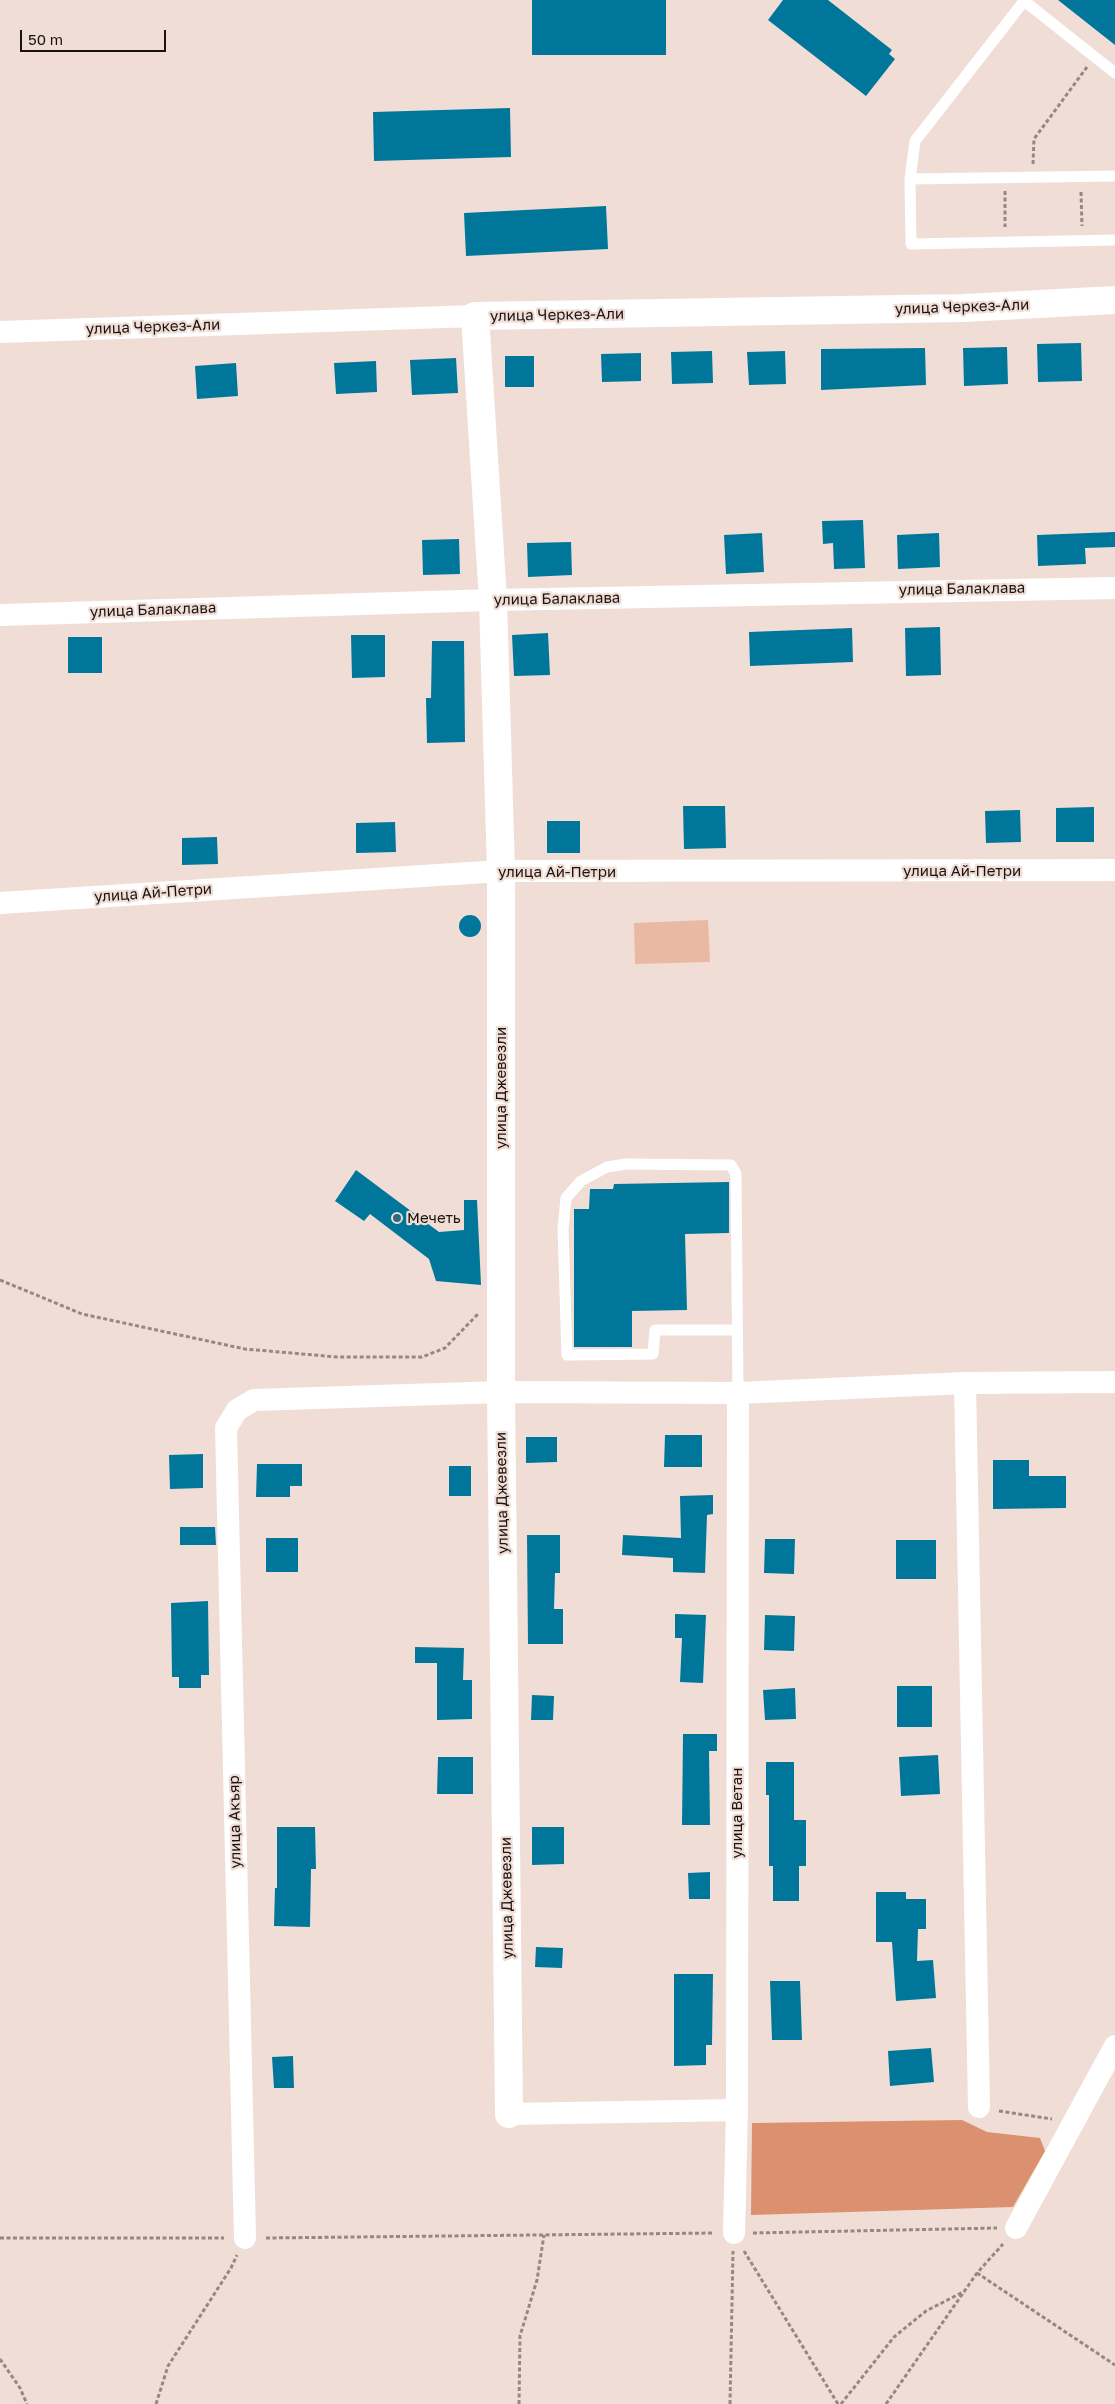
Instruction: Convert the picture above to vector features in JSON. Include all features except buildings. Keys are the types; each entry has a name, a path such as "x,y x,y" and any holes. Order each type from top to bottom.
{"street":[{"name":"улица Черкез-Али","path":"0,332 475,316 964,308 1115,300"},
{"name":"улица Джевезли","path":"475,316 493,600 501,871 501,1392 509,2114"},
{"name":"улица Балаклава","path":"0,615 493,600 1115,588"},
{"name":"улица Ай-Петри","path":"0,902 501,871 1115,870"},
{"path":"501,1392 738,1393 965,1384 1115,1382"},
{"path":"965,1384 979,2107"},
{"name":"улица Акъяр","path":"245,2238 226,1428 237,1410 254,1400 501,1392"},
{"name":"улица Ветан","path":"734,2233 737,2110 738,1393"},
{"path":"1016,2228 1115,2046"},
{"path":"509,2114 737,2110"}],"lane":[{"path":"1115,73 1023,0 915,141 910,179 911,244 1115,240"},
{"path":"910,179 1115,176"},
{"path":"737,1330 655,1330 653,1354 567,1355 563,1229 566,1198 580,1181 607,1167 626,1164 731,1165 736,1174 738,1393"}],"path":[{"path":"1032,177 1034,139 1095,57"},
{"path":"1081,176 1082,240"},
{"path":"1004,178 1005,242"},
{"path":"0,1280 82,1314 246,1349 337,1357 422,1357 445,1348 501,1290"},
{"path":"979,2107 1074,2123"},
{"path":"0,2238 245,2238 1016,2228"},
{"path":"886,2404 977,2273 1016,2228"},
{"path":"730,2404 734,2233"},
{"path":"734,2233 839,2404 894,2337 926,2311 965,2290"},
{"path":"519,2404 520,2336 537,2280 544,2235"},
{"path":"156,2404 168,2366 231,2268 245,2238"},
{"path":"977,2273 1115,2365"},
{"path":"0,2359 20,2388 27,2404"}],"shaded area":[{"path":"708,920 710,962 635,964 634,923"},
{"path":"962,2120 987,2132 1040,2138 1045,2151 1013,2207 751,2215 752,2123"}],"place":[{"name":"Мечеть","path":"397,1218"}]}
